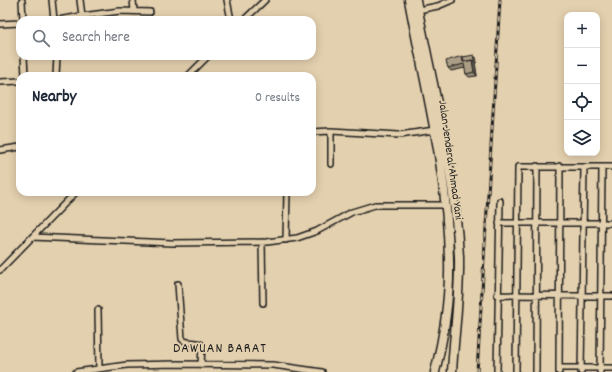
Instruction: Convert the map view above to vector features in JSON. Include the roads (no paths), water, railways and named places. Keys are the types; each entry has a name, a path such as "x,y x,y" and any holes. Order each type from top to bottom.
{"highway":[{"name":"Jalan Jenderal Ahmad Yani","path":"409,0 435,130 446,205 449,262 448,294 435,372"},
{"name":"Jalan Jenderal Ahmad Yani","path":"416,0 445,147 458,246 459,270 452,372"}],"street":[{"path":"52,0 54,16"},
{"path":"80,0 82,16 134,11 150,12"},
{"path":"133,0 134,11"},
{"path":"227,0 230,16"},
{"path":"248,16 265,0"},
{"path":"418,10 438,6 452,0"},
{"path":"22,1 23,16"},
{"path":"0,24 16,23"},
{"path":"24,60 25,72"},
{"path":"56,60 56,72"},
{"path":"192,72 204,60"},
{"path":"0,82 16,81"},
{"path":"316,132 331,131 399,135 435,130"},
{"path":"331,131 331,164"},
{"path":"0,150 16,148"},
{"path":"536,372 537,166"},
{"path":"560,166 559,370 600,370 612,368"},
{"path":"516,372 518,296 518,167 612,167"},
{"path":"581,370 584,167"},
{"path":"600,370 602,168"},
{"path":"0,270 72,196"},
{"path":"286,240 287,196"},
{"path":"497,372 497,295 500,201"},
{"path":"32,237 160,243 262,242 286,240 317,231 352,212 375,205 446,205"},
{"path":"499,223 612,223"},
{"path":"262,242 263,303"},
{"path":"178,284 182,339 185,342 198,342 202,345 201,365"},
{"path":"497,295 582,297 612,296"},
{"path":"98,310 99,369"},
{"path":"76,372 127,366 273,365 322,372"}],"railway":[{"path":"477,372 500,0"}],"district":[{"name":"DAWUAN BARAT","path":"220,349"}]}
